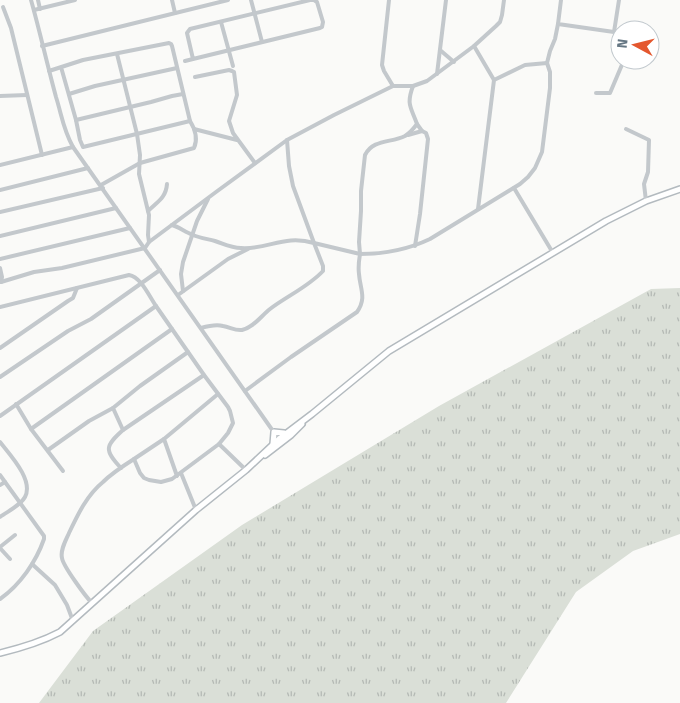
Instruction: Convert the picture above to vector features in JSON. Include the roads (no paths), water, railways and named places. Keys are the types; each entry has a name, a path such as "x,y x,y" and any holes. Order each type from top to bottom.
{"street":[{"path":"30,0 62,124 68,138 280,440"},
{"path":"38,0 40,9"},
{"path":"34,10 75,0"},
{"path":"172,0 175,13"},
{"path":"42,46 228,0"},
{"path":"251,0 262,42"},
{"path":"185,61 320,28 322,27 322,22 317,2 314,0 190,29 187,31 187,36 193,59"},
{"path":"389,0 382,65 393,86"},
{"path":"437,74 446,0"},
{"path":"0,268 1,283 34,272 62,268 144,248 149,242 287,140 393,86 413,86 427,81 474,46 500,22 504,0"},
{"path":"172,225 192,235 218,242 231,248 250,248 297,239 360,254 374,254 415,246 438,235 514,188 528,177 535,168 542,152 551,78 547,63 555,39 561,0"},
{"path":"616,20 619,0"},
{"path":"3,7 7,13 11,28 42,155"},
{"path":"221,22 233,66"},
{"path":"558,24 610,31"},
{"path":"0,212 102,186 140,163 194,148 196,142 194,129 183,94 172,44 169,43 83,60 49,71"},
{"path":"474,46 494,80 478,209"},
{"path":"440,50 454,62"},
{"path":"117,54 137,134 140,163 139,174 148,211 149,242"},
{"path":"494,80 525,65 547,63"},
{"path":"61,67 83,147"},
{"path":"69,94 177,68"},
{"path":"195,77 229,70 234,72 237,96 229,121 237,140 255,163"},
{"path":"596,93 610,93 620,70"},
{"path":"413,86 408,100 417,124 426,133 428,139 415,246"},
{"path":"76,120 183,94"},
{"path":"0,96 27,95"},
{"path":"0,165 190,121"},
{"path":"407,135 417,124"},
{"path":"194,129 237,140"},
{"path":"626,129 649,140 648,172 644,184 646,201"},
{"path":"245,391 357,312 362,301 359,274 359,242 364,154 373,145 422,131"},
{"path":"201,328 219,325 236,330 245,329 310,282 324,268 293,186 287,140"},
{"path":"0,190 88,168"},
{"path":"148,211 164,196 167,184"},
{"path":"514,188 553,253"},
{"path":"274,432 282,434 312,414 389,351 606,221 646,201 680,188"},
{"path":"183,291 181,274 183,262 202,210 209,197"},
{"path":"0,236 116,208"},
{"path":"0,259 130,228"},
{"path":"178,295 228,259 250,248"},
{"path":"1,375 68,331 91,319 160,270"},
{"path":"0,307 128,275 133,276 141,284 230,411 232,422 228,433 219,444 172,479 161,482 144,478 140,474 134,459"},
{"path":"0,348 72,298 77,288"},
{"path":"0,416 156,306"},
{"path":"31,429 172,328"},
{"path":"48,450 89,421 113,408 188,352"},
{"path":"121,468 109,454 110,442 123,430 204,375"},
{"path":"92,603 62,561 62,551 73,523 85,502 101,483 164,439 218,394"},
{"path":"16,404 31,429 63,471"},
{"path":"113,408 123,430"},
{"path":"0,654 29,645 60,632 196,510 246,470 272,444 291,435 312,414"},
{"path":"272,444 274,432"},
{"path":"254,462 280,440 286,432"},
{"path":"164,439 177,476"},
{"path":"0,442 27,481 25,496 0,517"},
{"path":"219,444 246,470"},
{"path":"181,473 196,510"},
{"path":"0,475 44,536 44,541 32,564 16,586 0,599"},
{"path":"0,486 5,482"},
{"path":"10,558 0,548 15,535"},
{"path":"32,564 55,585 73,621"}]}
